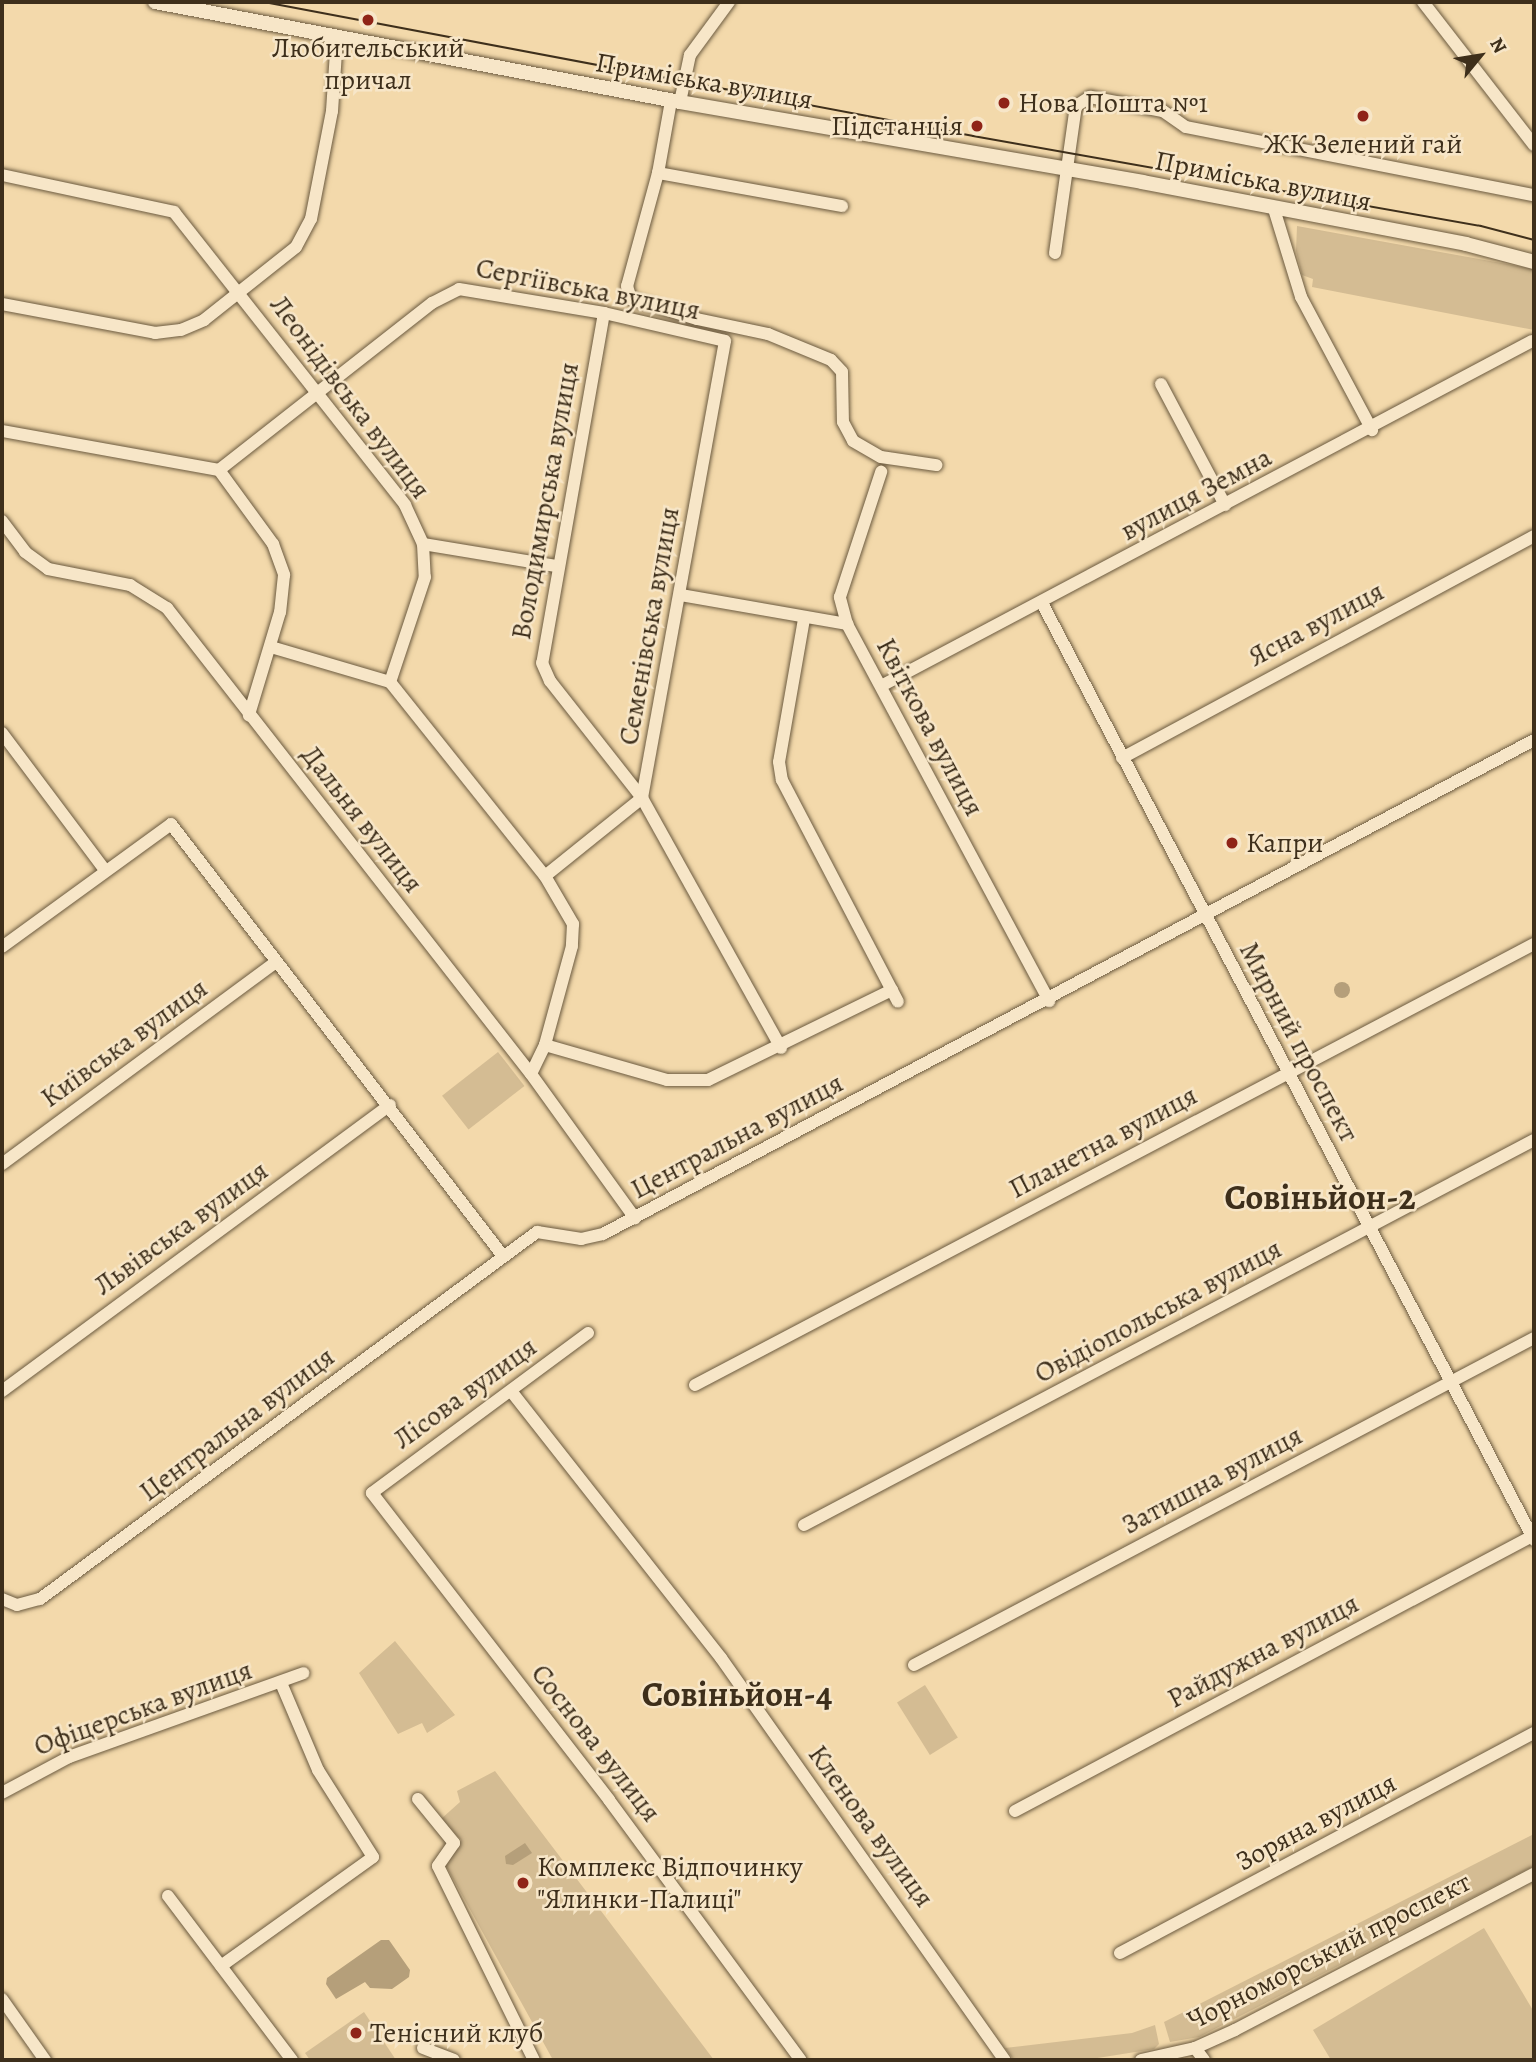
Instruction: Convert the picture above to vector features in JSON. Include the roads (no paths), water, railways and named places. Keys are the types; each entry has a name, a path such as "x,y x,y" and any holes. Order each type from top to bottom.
{"street":[{"name":"Приміська вулиця","path":"155,2 675,102 1066,169 1466,244 1534,262"},
{"path":"729,2 690,55 675,102 627,286 631,299 697,319 768,334 831,360 842,372 843,422 853,441 881,457 936,465"},
{"path":"1423,2 1534,145"},
{"path":"2,304 155,333 194,325 296,247 309,229 332,111 337,37"},
{"path":"1055,253 1076,106 1090,97 1163,111 1186,127 1534,195"},
{"path":"658,173 842,206"},
{"name":"Леонідівська вулиця","path":"2,175 174,212 405,505 423,544 425,577 390,682"},
{"path":"1274,209 1301,297 1371,430"},
{"name":"Сергіївська вулиця","path":"219,470 451,291 470,289 604,313 725,341"},
{"name":"Володимирська вулиця","path":"604,313 541,653 545,672 642,798 781,1048"},
{"name":"Семенівська вулиця","path":"642,798 725,341"},
{"name":"вулиця Земна","path":"881,685 1371,430 1532,341"},
{"path":"1161,384 1225,505"},
{"path":"2,431 219,470 281,560 283,594 271,647 249,715"},
{"path":"847,624 840,597 881,472"},
{"name":"Дальня вулиця","path":"2,521 25,552 48,569 130,585 155,596 531,1074 635,1218"},
{"name":"Ясна вулиця","path":"1122,758 1534,536"},
{"path":"423,544 556,566"},
{"name":"Квіткова вулиця","path":"681,595 804,619 847,624 1049,1001"},
{"name":"Мирний проспект","path":"1042,603 1534,1537"},
{"path":"545,1045 645,1075 689,1083 726,1075 895,996 782,780 779,762 804,619"},
{"path":"271,647 390,682 545,876 569,912 574,935 545,1045 531,1074"},
{"path":"2,733 105,870"},
{"name":"Центральна вулиця","path":"2,1599 17,1605 40,1599 537,1232 590,1239 635,1218 1049,1001 1204,915 1534,740"},
{"path":"545,876 642,798"},
{"path":"2,947 171,824 503,1255"},
{"name":"Планетна вулиця","path":"695,1385 1534,944"},
{"name":"Київська вулиця","path":"2,1164 276,962"},
{"name":"Львівська вулиця","path":"2,1391 390,1105"},
{"name":"Овідіопольська вулиця","path":"804,1525 1534,1140"},
{"name":"Лісова вулиця","path":"372,1493 588,1333"},
{"name":"Затишна вулиця","path":"914,1665 1534,1338"},
{"name":"Кленова вулиця","path":"511,1391 721,1658 1005,2060"},
{"name":"Соснова вулиця","path":"372,1493 626,1822 801,2060"},
{"name":"Райдужна вулиця","path":"1015,1811 1534,1537"},
{"name":"Офіцерська вулиця","path":"2,1793 82,1751 281,1683 303,1673"},
{"path":"221,1966 373,1857 318,1770 281,1683"},
{"name":"Зоряна вулиця","path":"1120,1953 1534,1733"},
{"path":"418,1799 454,1843 438,1866 534,2060"},
{"name":"Чорноморський проспект","path":"1141,2060 1195,2048 1534,1874"},
{"path":"168,1896 292,2060"},
{"path":"2,1999 45,2060"},
{"path":"423,2048 454,2060"},
{"path":"1195,2048 1205,2060"}],"tram line":[{"path":"264,2 973,136 1481,226 1534,240"}],"place":[{"name":"Любительський причал","path":"368,20"},
{"name":"Нова Пошта №1","path":"1004,103"},
{"name":"ЖК Зелений гай","path":"1363,116"},
{"name":"Підстанція","path":"977,126"},
{"name":"Капри","path":"1232,843"},
{"name":"Комплекс Відпочинку \"Ялинки-Палиці\"","path":"523,1883"},
{"name":"Тенісний клуб","path":"356,2033"}],"district":[{"name":"Совіньйон-2","path":"1320,1197"},
{"name":"Совіньйон-4","path":"737,1694"}]}
